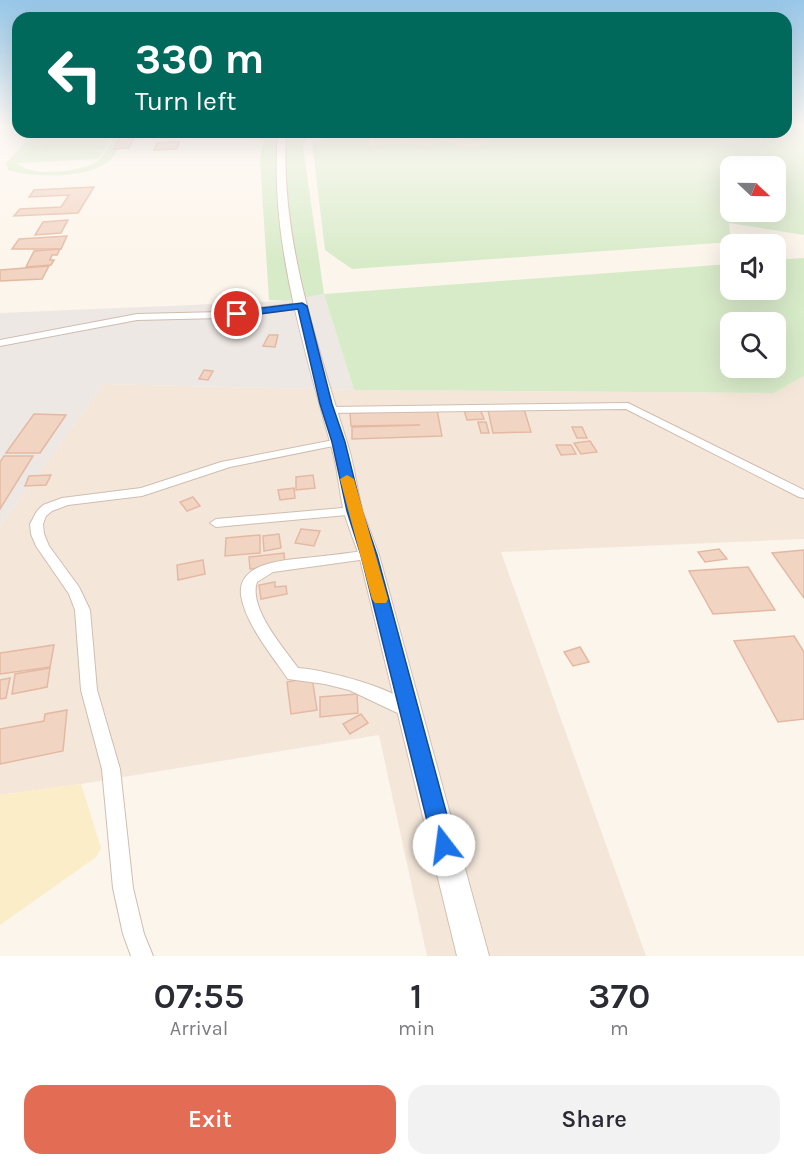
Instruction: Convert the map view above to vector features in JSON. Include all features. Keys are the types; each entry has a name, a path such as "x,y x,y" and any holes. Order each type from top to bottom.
{"main road":[{"path":"281,171 289,241 302,306 328,410 339,442 354,511 369,555 473,956"}],"street":[{"path":"0,344 137,317 221,315 302,306"},
{"path":"328,410 628,406 803,494"},
{"path":"142,956 132,935 123,882 111,766 89,691 85,627 80,601 68,579 46,554 37,536 36,526 41,514 58,504 77,499 133,494 231,464 339,442"},
{"path":"216,523 354,511"},
{"path":"369,555 270,567 257,573 249,584 247,598 267,635 294,674 332,677 370,691 409,711"}],"shaded area":[{"path":"324,294 354,390 104,384 0,526 0,313 286,301"},
{"path":"804,376 804,539 501,552 646,956 427,956 379,735 81,784 0,795 0,526 104,384 354,390 774,393"}],"green space":[{"path":"10,171 90,171 61,175"},
{"path":"261,171 306,171 324,294 286,301 269,300"},
{"path":"315,171 720,171 720,222 786,222 786,171 804,171 804,235 729,223 730,234 720,234 720,243 352,269 325,250"},
{"path":"804,258 804,376 774,393 354,390 324,294 720,265 720,300 786,300 786,259"}],"sand":[{"path":"81,784 101,848 96,857 0,925 0,795"}],"building":[{"path":"94,187 78,213 14,216 20,209 61,207 69,195 29,197 34,190"},
{"path":"68,220 61,233 35,235 43,222"},
{"path":"67,236 61,249 12,249 19,239"},
{"path":"60,249 57,255 52,255 50,260 54,260 51,265 26,267 34,251"},
{"path":"49,266 42,279 0,281 0,270"},
{"path":"269,335 278,335 275,347 263,346"},
{"path":"204,370 213,371 208,380 199,379"},
{"path":"480,409 484,419 467,420 464,410"},
{"path":"524,409 531,432 493,433 488,410"},
{"path":"437,410 442,436 352,439 352,427 420,425 351,426 350,413"},
{"path":"34,414 66,415 40,453 6,453"},
{"path":"478,422 486,422 489,433 481,433"},
{"path":"572,427 582,427 587,438 577,438"},
{"path":"590,441 597,452 581,454 574,443"},
{"path":"556,445 571,445 576,454 561,455"},
{"path":"4,456 33,456 0,509 0,462"},
{"path":"51,475 46,485 25,486 29,476"},
{"path":"313,475 315,488 296,490 296,477"},
{"path":"294,488 295,498 280,500 278,490"},
{"path":"193,497 200,506 187,511 180,502"},
{"path":"301,529 320,531 314,546 295,543"},
{"path":"279,534 281,548 264,551 263,536"},
{"path":"260,535 260,553 225,556 226,538"},
{"path":"719,549 727,559 705,562 698,552"},
{"path":"804,550 804,598 772,553"},
{"path":"284,553 285,565 250,569 249,557"},
{"path":"203,560 205,574 178,580 177,565"},
{"path":"748,567 775,610 713,614 689,571"},
{"path":"275,582 275,587 286,586 287,594 261,599 259,585"},
{"path":"794,636 804,652 804,719 778,722 734,641"},
{"path":"54,645 50,667 0,674 0,653"},
{"path":"580,647 589,662 573,666 564,652"},
{"path":"50,668 47,687 12,694 15,674"},
{"path":"312,677 317,710 291,714 287,682"},
{"path":"10,678 6,698 0,699 0,680"},
{"path":"357,694 358,713 320,717 320,697"},
{"path":"67,710 63,751 0,764 0,729 44,721 45,714"},
{"path":"361,714 368,723 350,734 343,724"}],"slow traffic":[{"path":"347,479 380,599"}],"route":[{"path":"237,314 302,306 326,404 339,442 354,511 369,555 444,845"}]}
